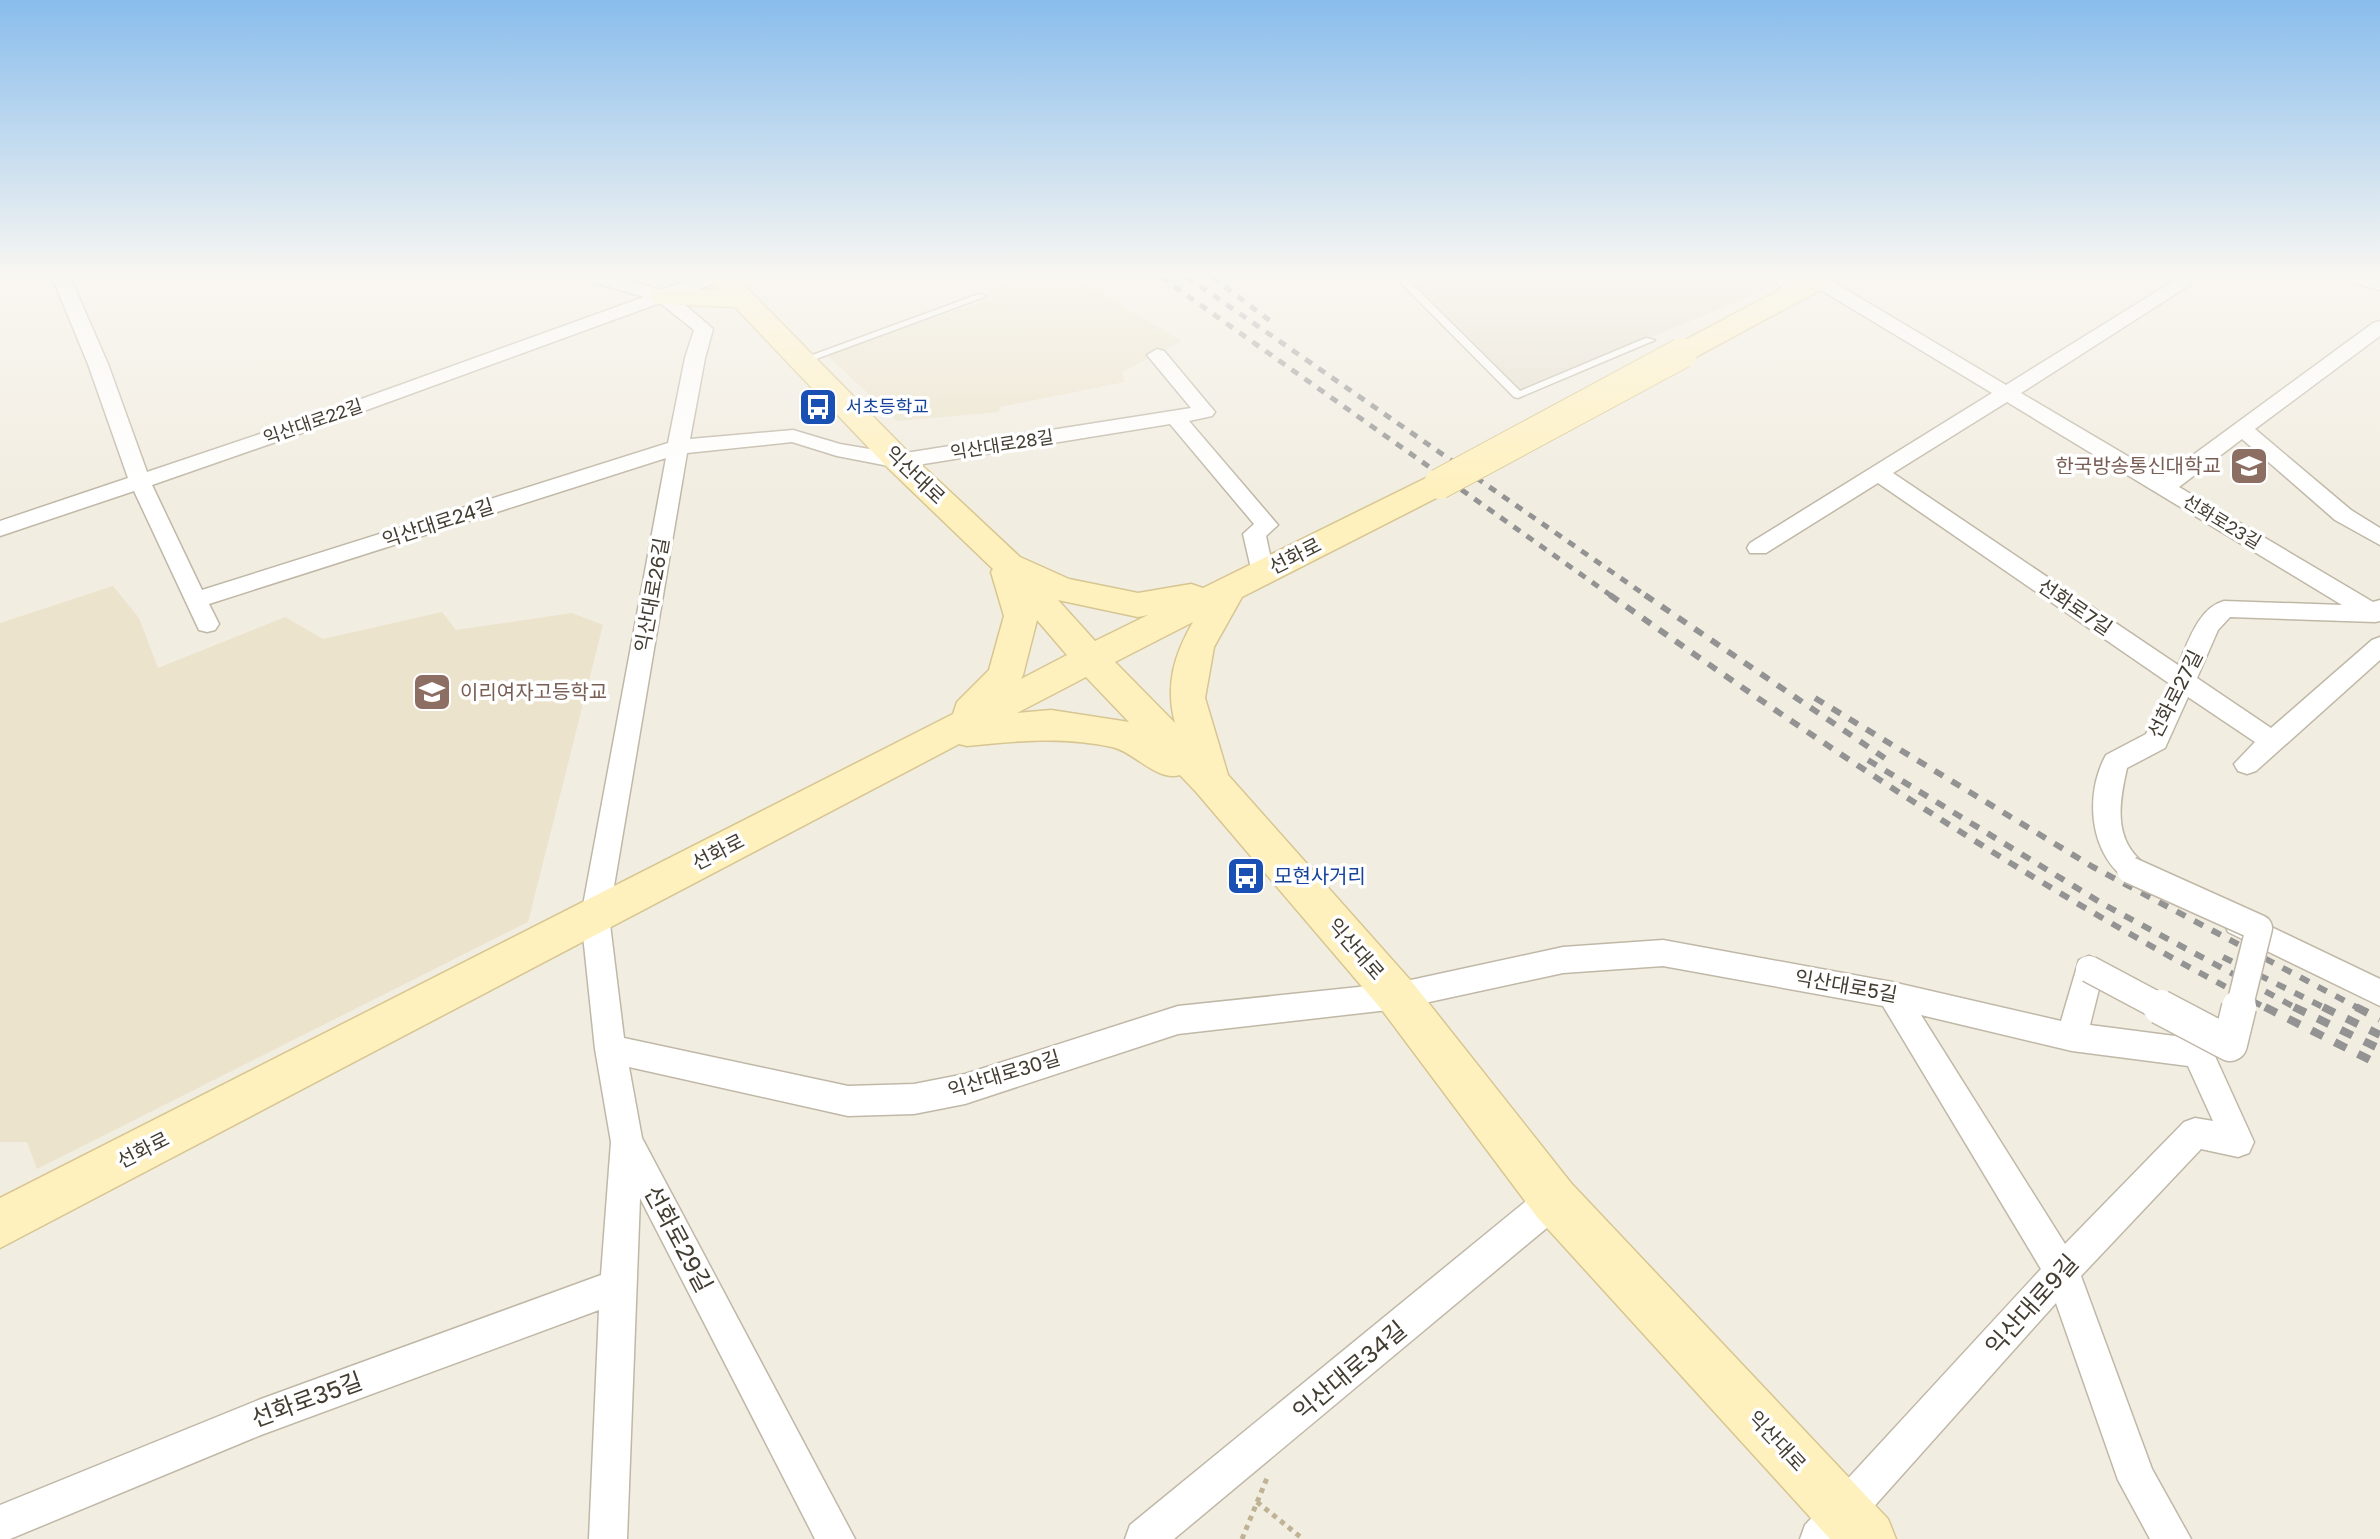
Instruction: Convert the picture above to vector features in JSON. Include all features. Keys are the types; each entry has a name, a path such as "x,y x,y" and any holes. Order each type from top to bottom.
{"main road":[{"name":"익산대로","path":"789,349 899,461 1004,560 1090,659 1211,782 1397,996 1554,1200 1844,1531"},
{"name":"선화로","path":"0,1224 1090,659 1439,484 1689,349"},
{"path":"1004,560 1060,589 1138,605 1229,590"},
{"path":"949,734 1005,675 1021,616 1004,560"},
{"path":"1211,782 1187,698 1196,647 1229,590"},
{"path":"949,734 1051,724 1123,734 1211,782"}],"street":[{"path":"92,349 140,482 207,624"},
{"name":"익산대로22길","path":"0,529 335,415 517,349"},
{"name":"익산대로26길","path":"595,916 698,349"},
{"name":"선화로23길","path":"1934,349 2378,613"},
{"path":"1758,548 2079,349"},
{"path":"2164,487 2350,349"},
{"name":"익산대로28길","path":"678,447 793,436 837,450 899,461 1205,412 1157,355"},
{"path":"1175,417 1267,525 1254,534 1263,573"},
{"path":"2242,429 2343,515 2380,538"},
{"name":"익산대로24길","path":"197,600 678,447"},
{"name":"선화로7길","path":"1878,473 2272,741"},
{"name":"선화로27길","path":"2130,870 2109,838 2105,804 2115,762 2156,741 2208,626 2224,609 2378,613"},
{"path":"2247,764 2380,646"},
{"path":"2072,1037 2089,969 2230,1044 2259,928 2130,870"},
{"path":"2130,870 2380,993"},
{"name":"선화로29길","path":"595,916 610,1049 627,1141 836,1539"},
{"name":"익산대로5길","path":"1397,996 1563,960 1663,953 1892,995 2072,1037 2198,1053 2238,1142"},
{"path":"1892,995 2062,1271 2137,1480 2172,1539"},
{"name":"익산대로30길","path":"610,1049 848,1101 914,1099 965,1089 1178,1020 1397,996"},
{"name":"익산대로9길","path":"1844,1531 2062,1271 2195,1133 2238,1142"},
{"path":"608,1539 617,1286 627,1141"},
{"name":"익산대로34길","path":"1144,1539 1554,1200"},
{"name":"선화로35길","path":"0,1524 261,1417 617,1286"}],"lane":[{"path":"801,361 835,349"},
{"path":"1472,349 1518,395 1629,349"}],"path":[{"path":"1257,1502 1303,1539"}],"shaded area":[{"path":"842,349 1167,349 1122,372 1125,382 1000,407 999,412 897,421 826,354"},
{"path":"1480,349 1623,349 1521,391"},
{"path":"113,586 139,618 158,668 285,617 323,639 442,612 456,630 572,613 603,625 528,922 37,1169 27,1142 0,1142 0,623"}],"railway":[{"path":"1262,349 1613,597"},
{"path":"1290,349 1648,597"},
{"path":"1610,595 1932,814 2098,915 2268,1009"},
{"path":"1645,595 1889,761"},
{"path":"1815,698 2093,867 2360,1009"},
{"path":"1868,760 2103,904 2297,1008"},
{"path":"2223,957 2323,1007"},
{"path":"2265,1007 2380,1065"},
{"path":"2323,1007 2380,1035"},
{"path":"2323,1007 2327,1009"},
{"path":"2356,1007 2360,1009"},
{"path":"2297,1008 2380,1049"},
{"path":"2360,1009 2380,1019"}],"place":[{"name":"서초등학교","path":"818,407"},
{"name":"한국방송통신대학교","path":"2249,466"},
{"name":"이리여자고등학교","path":"432,692"},
{"name":"모현사거리","path":"1246,876"}]}
